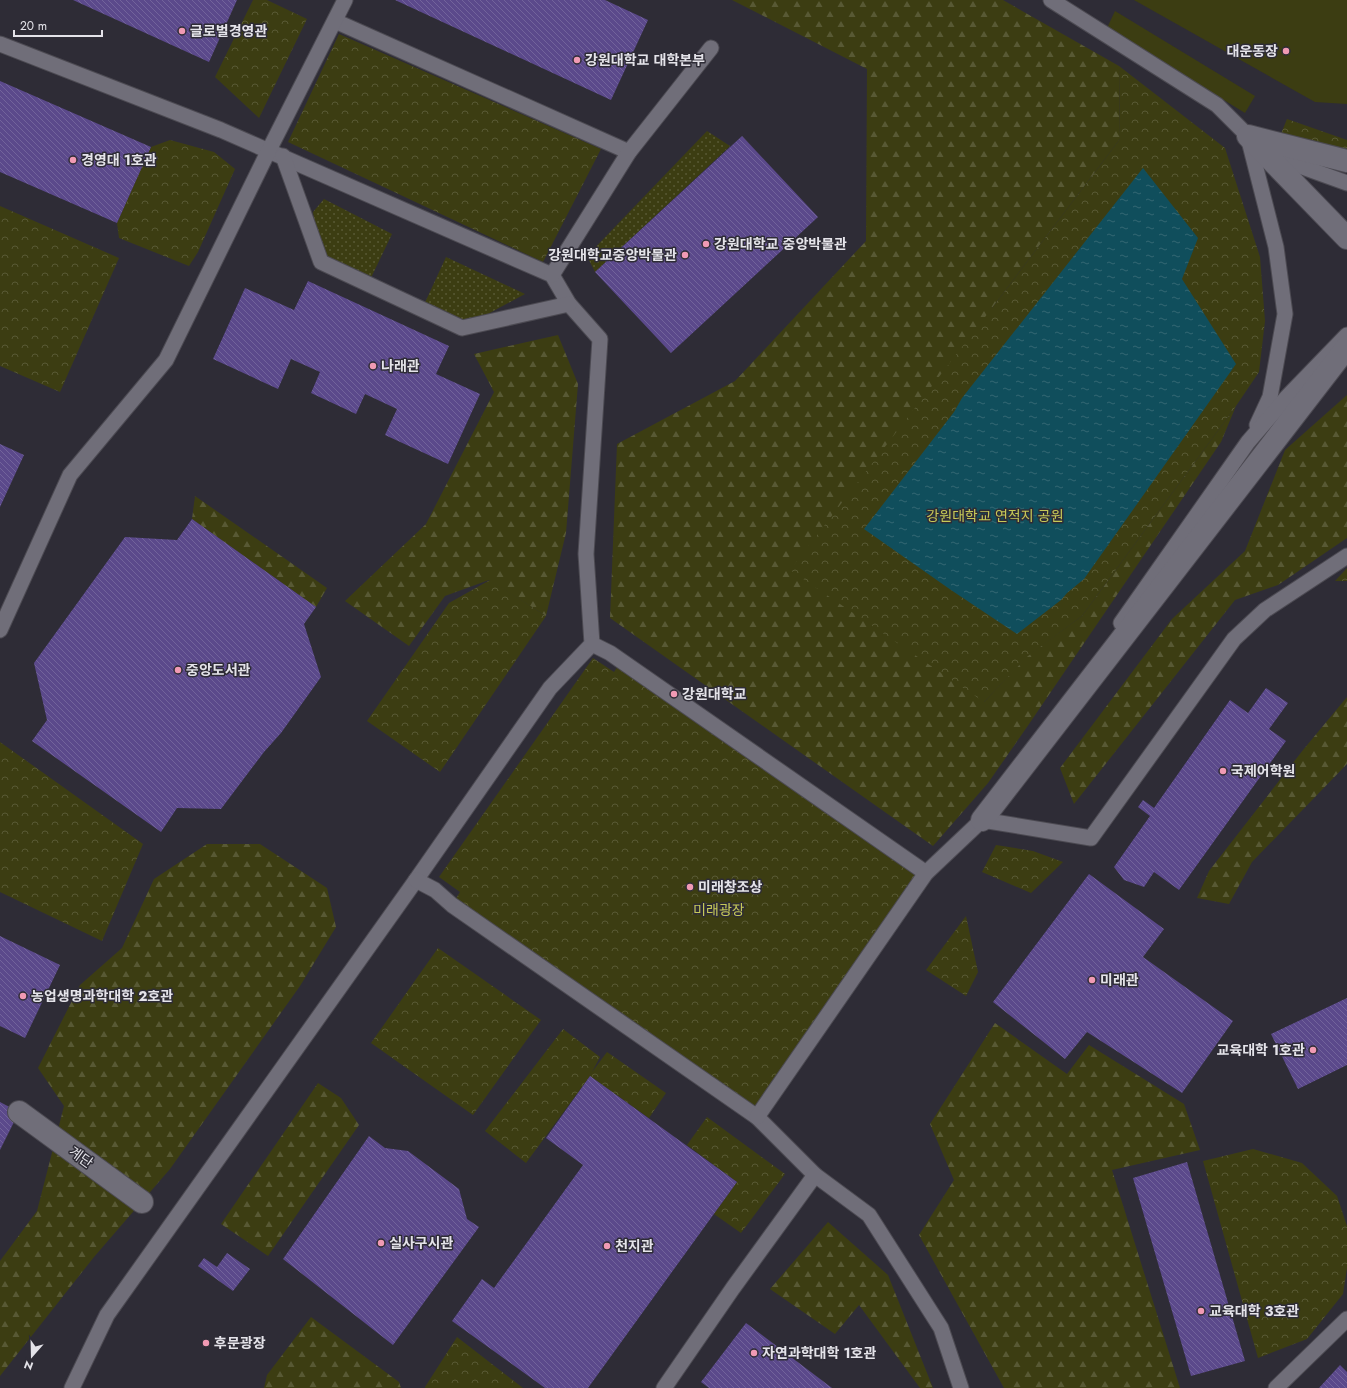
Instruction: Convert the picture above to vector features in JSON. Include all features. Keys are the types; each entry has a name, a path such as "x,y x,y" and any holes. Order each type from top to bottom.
{"street":[{"path":"1248,136 1347,161"},
{"path":"1248,136 1347,238"},
{"path":"982,820 1347,348"},
{"name":"계단","path":"20,1112 142,1202"}],"lane":[{"path":"0,630 70,475 166,360 276,153 335,21 346,0"},
{"path":"1051,0 1217,105 1347,238"},
{"path":"335,21 629,152"},
{"path":"0,44 276,153 552,276 569,304 600,339 586,554 592,644 550,688 108,1315 72,1388"},
{"path":"552,276 629,152 711,48"},
{"path":"1248,136 1276,247 1285,314 1270,397 1248,442"},
{"path":"276,153 321,262 462,328 569,304"},
{"path":"1263,153 1347,183"},
{"path":"757,1117 926,873 982,820 1248,442 1287,397 1347,335"},
{"path":"982,820 1091,838 1234,639 1265,610 1347,556"},
{"path":"592,644 610,653 926,873"},
{"path":"416,880 435,890 452,905 757,1117 815,1175 869,1215 941,1328 961,1388"},
{"path":"664,1388 733,1288 815,1175"},
{"path":"1276,1388 1347,1319"}],"green space":[{"path":"253,0 267,0 307,19 259,118 215,77"},
{"path":"732,0 1003,0 1119,66 1120,139 992,308 984,702 1027,656 1082,616 1236,406 1221,442 1027,727 988,783 933,846 610,618 617,444 735,381 866,241 867,69"},
{"name":"대운동장","path":"1134,0 1347,0 1347,104 1315,102"},
{"path":"1115,11 1255,96 1245,113 1107,28"},
{"path":"339,34 601,149 543,262 288,142"},
{"name":"강원대학교 연적지 공원","path":"1119,66 1225,148 1260,257 1265,321 1259,372 1236,406 1082,616 1028,656 984,702 790,570 1120,139"},
{"path":"1287,119 1347,140 1347,165 1278,141"},
{"path":"707,131 730,146 595,272 587,256"},
{"path":"170,140 214,152 235,169 198,252 189,266 119,238 117,223 151,147"},
{"path":"324,199 392,234 368,284 321,262 313,212"},
{"path":"0,206 119,258 60,392 0,366"},
{"path":"446,257 525,294 462,328 422,309"},
{"path":"558,335 578,384 566,533 546,616 489,580 445,596 409,646 345,601 426,524 494,392 474,354"},
{"path":"1347,395 1347,538 1278,585 1235,600 1074,804 1060,768 1172,619 1245,551 1285,450"},
{"path":"195,496 327,588 316,607 192,519"},
{"path":"1347,568 1347,581 1335,581"},
{"path":"490,580 546,616 440,772 367,721 449,603"},
{"name":"미래광장","path":"593,658 614,672 621,661 926,873 757,1117 452,905 460,892 439,877"},
{"path":"1347,697 1347,764 1252,862 1229,904 1197,898 1209,871 1303,750"},
{"path":"0,742 143,844 102,941 0,892"},
{"path":"207,844 260,844 327,888 336,927 300,986 170,1169 94,1257 0,1376 0,1261 37,1211 64,1106 38,1068 80,985 122,948 154,879"},
{"path":"996,845 1033,851 1063,862 1031,893 982,872"},
{"path":"966,916 978,972 966,996 926,970"},
{"path":"438,948 541,1020 473,1115 371,1043"},
{"path":"995,1023 1067,1074 1089,1045 1184,1104 1200,1150 1112,1170 1180,1388 1004,1388 919,1235 954,1180 930,1124"},
{"path":"563,1029 600,1057 592,1072 607,1052 666,1093 649,1118 590,1076 526,1163 485,1131"},
{"path":"318,1083 341,1098 359,1125 268,1256 221,1224"},
{"path":"707,1117 785,1174 741,1233 714,1214 737,1182 687,1145"},
{"path":"1253,1149 1302,1163 1337,1196 1347,1226 1347,1268 1343,1294 1307,1339 1258,1358 1203,1161"},
{"path":"828,1222 888,1275 933,1388 920,1388 859,1305 835,1334 770,1289"},
{"path":"311,1317 399,1382 401,1388 264,1388 267,1375"},
{"path":"457,1337 523,1388 425,1388"}],"water":[{"path":"1143,168 1198,238 1182,279 1236,364 1084,579 1061,600 1017,634 864,529 954,412 962,398"}],"building":[{"name":"글로벌경영관","path":"73,0 237,0 209,62"},
{"name":"강원대학교 대학본부","path":"395,0 605,0 648,20 611,100"},
{"name":"경영대 1호관","path":"0,81 151,147 117,223 0,172"},
{"name":"강원대학교 중앙박물관","path":"742,136 818,217 671,353 595,272"},
{"name":"나래관","path":"308,281 449,346 436,374 480,394 448,464 385,435 397,409 365,394 356,414 311,393 320,372 291,359 278,389 213,359 245,288 294,310"},
{"path":"0,444 24,455 0,507"},
{"name":"중앙도서관","path":"192,519 316,607 304,624 321,677 281,733 264,752 221,809 177,808 161,832 32,741 47,720 34,663 125,537 177,540"},
{"name":"국제어학원","path":"1266,688 1288,703 1269,729 1286,741 1179,890 1154,872 1144,887 1124,880 1114,867 1150,816 1138,807 1143,800 1154,808 1230,700 1248,713"},
{"name":"미래관","path":"1089,874 1164,929 1143,957 1233,1021 1182,1093 1087,1032 1065,1059 993,1002"},
{"name":"농업생명과학대학 2호관","path":"0,936 60,965 25,1038 0,1026"},
{"name":"교육대학 1호관","path":"1347,998 1347,1065 1298,1089 1271,1034"},
{"name":"천지관","path":"590,1076 737,1182 588,1388 545,1388 452,1321 482,1279 494,1288 583,1165 546,1138"},
{"path":"0,1102 19,1112 0,1150"},
{"name":"실사구시관","path":"369,1136 385,1148 408,1151 459,1189 467,1219 479,1227 393,1345 283,1259"},
{"name":"교육대학 3호관","path":"1187,1162 1245,1361 1191,1376 1133,1178"},
{"path":"227,1253 250,1269 233,1291 198,1266 204,1258 217,1267"},
{"name":"자연과학대학 1호관","path":"746,1323 832,1388 709,1388 701,1382"},
{"path":"1340,1365 1347,1372 1347,1388 1319,1388"}],"place":[{"name":"글로벌경영관","path":"182,31"},
{"name":"대운동장","path":"1286,51"},
{"name":"강원대학교 대학본부","path":"577,60"},
{"name":"경영대 1호관","path":"73,160"},
{"name":"강원대학교 중앙박물관","path":"706,244"},
{"name":"강원대학교중앙박물관","path":"685,255"},
{"name":"나래관","path":"373,366"},
{"name":"중앙도서관","path":"178,670"},
{"name":"강원대학교","path":"674,694"},
{"name":"국제어학원","path":"1223,771"},
{"name":"미래창조상","path":"690,887"},
{"name":"미래관","path":"1092,980"},
{"name":"농업생명과학대학 2호관","path":"23,996"},
{"name":"교육대학 1호관","path":"1313,1050"},
{"name":"실사구시관","path":"381,1243"},
{"name":"천지관","path":"607,1246"},
{"name":"교육대학 3호관","path":"1201,1311"},
{"name":"후문광장","path":"206,1343"},
{"name":"자연과학대학 1호관","path":"754,1353"}]}
